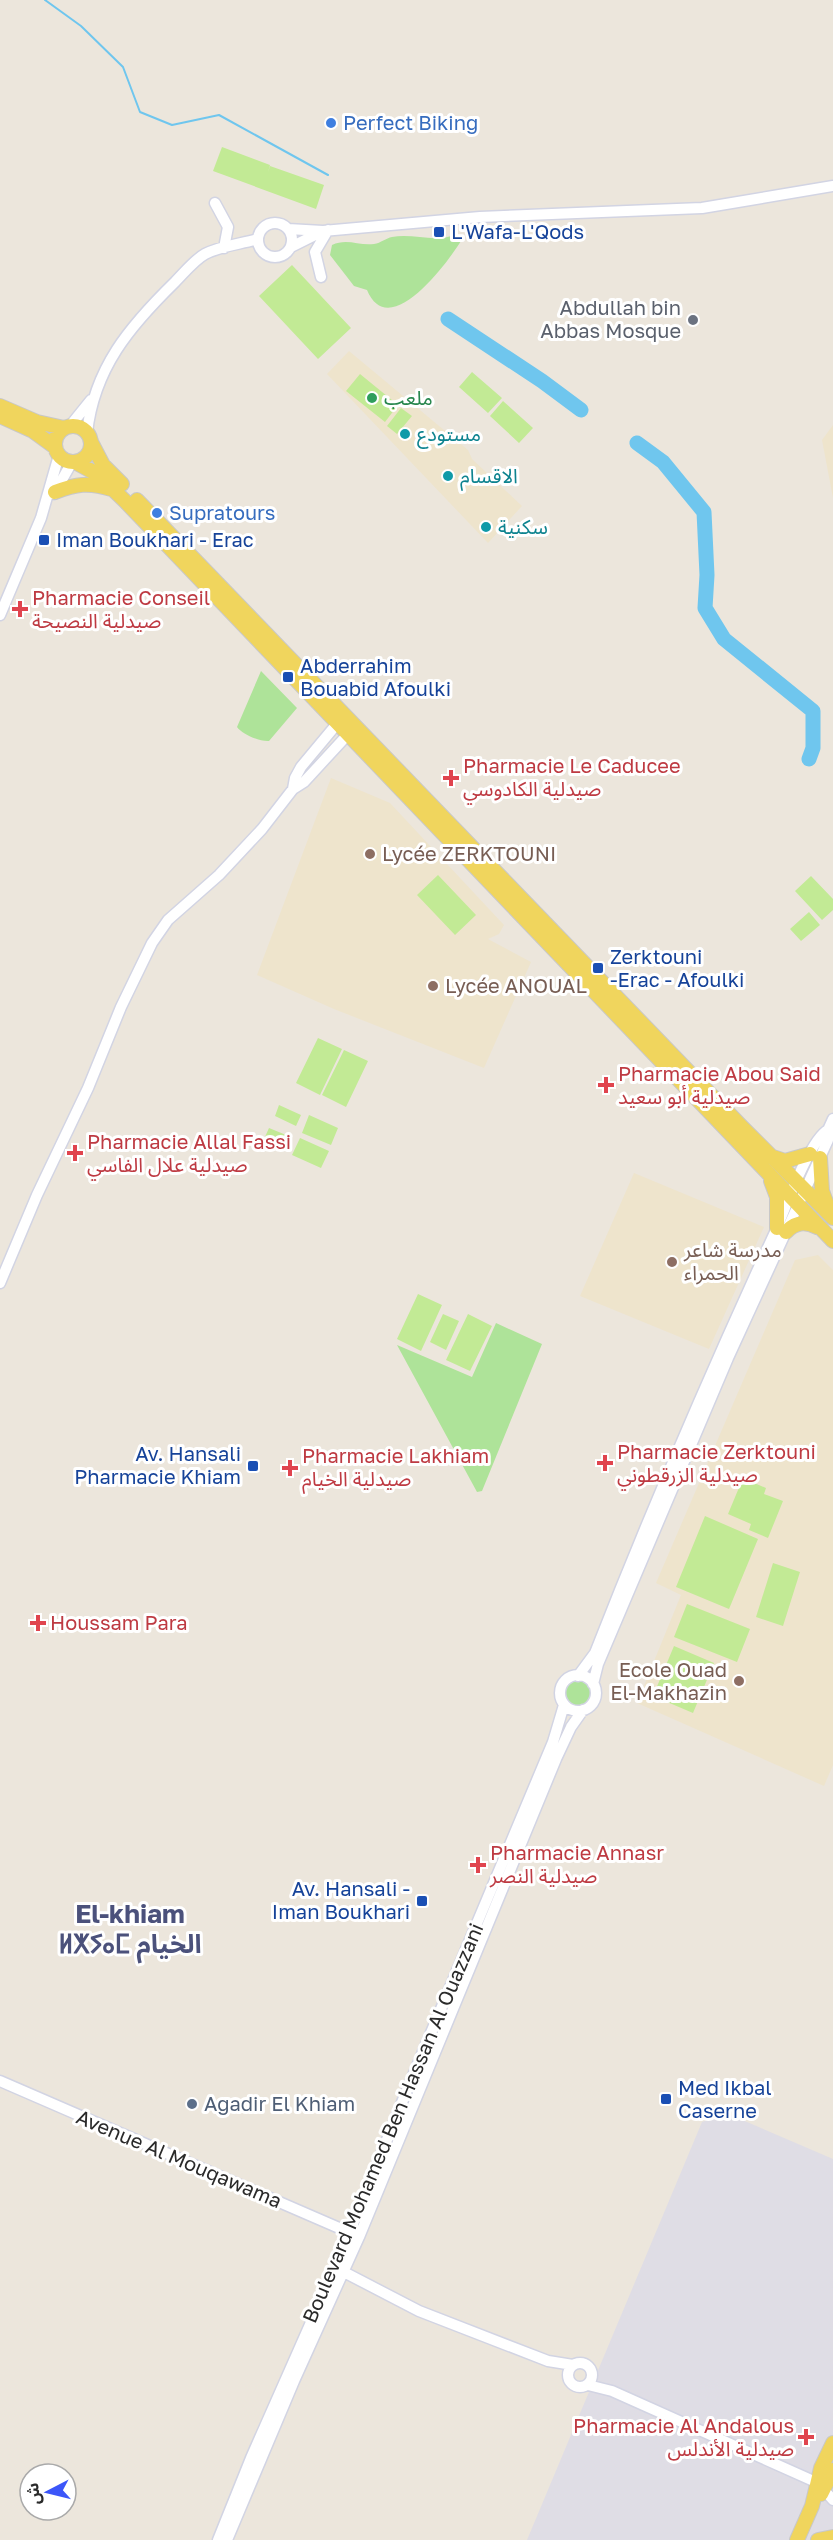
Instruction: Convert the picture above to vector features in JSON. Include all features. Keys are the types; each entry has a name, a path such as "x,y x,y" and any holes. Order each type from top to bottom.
{"main road":[{"path":"0,405 37,422 80,427 89,437 98,458 110,473 351,730 769,1163 794,1201 833,1241"},
{"path":"0,416 33,431 57,451 97,474 341,719"},
{"path":"57,451 56,438 67,427"},
{"path":"74,462 87,455 89,437"},
{"path":"55,492 81,484 96,484 114,490"},
{"path":"769,1163 815,1156 822,1191 833,1218"},
{"path":"769,1163 802,1185 833,1218"},
{"path":"769,1163 777,1197 781,1230 802,1223 809,1223 822,1229"},
{"path":"825,2491 821,2468 833,2443"},
{"path":"797,2540 812,2506 825,2491 833,2470"},
{"path":"818,2540 833,2537"}],"street":[{"path":"262,251 258,240 260,231 268,224 279,224 288,229 326,230 480,217 702,208 833,186"},
{"path":"215,203 228,227 225,248"},
{"path":"288,229 292,238 291,247"},
{"path":"225,248 262,251 276,257 326,230"},
{"path":"321,277 315,252 326,230"},
{"path":"67,427 95,395 119,343 136,321 203,255 258,240"},
{"path":"89,437 95,395"},
{"path":"45,507 45,496 57,451"},
{"path":"0,615 45,507 74,462"},
{"path":"293,789 295,778 301,767 341,719"},
{"path":"0,1282 37,1195 88,1088 121,1007 152,943 168,920 219,875 262,829 293,789 304,782 351,730"},
{"path":"593,1684 587,1678 578,1676 569,1678 562,1685 561,1695 564,1705 573,1710 583,1710 595,1699 593,1684 602,1656 781,1230 815,1156 820,1136 828,1130 833,1119"},
{"path":"578,1676 595,1653 716,1358 781,1230"},
{"name":"Boulevard Mohamed Ben Hassan Al Ouazzani","path":"227,2540 554,1742 564,1705"},
{"name":"Boulevard Mohamed Ben Hassan Al Ouazzani","path":"353,2234 552,1768 571,1727 583,1710"},
{"name":"Avenue Al Mouqawama","path":"0,2081 353,2234"},
{"path":"339,2270 419,2311 548,2361 573,2365 586,2364 592,2373 612,2391"},
{"name":"Boulevard Mohamed Ben Hassan Al Ouazzani","path":"218,2540 251,2458 339,2270"},
{"path":"548,2361 576,2387 588,2385 612,2391 825,2491"},
{"path":"569,2379 569,2371 573,2365"},
{"path":"588,2385 592,2373"}],"shaded area":[{"path":"349,351 468,450 472,459 522,506 488,543 327,374"},
{"path":"833,425 833,498 822,440"},
{"path":"331,778 390,803 504,925 499,934 488,939 531,962 484,1068 334,1009 257,975"},
{"name":"مدرسة شاعر الحمراء","path":"634,1173 764,1227 709,1349 580,1296"},
{"path":"818,1255 833,1270 833,1765 824,1786 637,1703 681,1595 656,1583 795,1260"},
{"path":"726,2113 833,2159 833,2540 527,2540 702,2122"}],"green space":[{"path":"222,147 270,165 268,172 270,166 324,185 316,209 213,171"},
{"path":"454,235 461,241 431,280 403,303 389,308 377,304 367,290 354,286 330,255 332,245 343,242 374,244 400,236 439,238"},
{"path":"292,265 351,328 318,359 259,296"},
{"path":"472,372 502,398 488,413 459,387"},
{"name":"ملعب","path":"360,374 398,405 385,422 346,391"},
{"path":"503,401 533,428 519,443 490,416"},
{"name":"ملعب","path":"401,408 412,416 397,434 387,426"},
{"path":"261,671 297,708 269,741 252,737 237,727"},
{"path":"438,875 476,915 455,935 417,895"},
{"path":"811,876 833,899 833,910 822,920 795,891"},
{"path":"809,912 820,925 801,941 790,929"},
{"path":"318,1038 342,1049 320,1095 296,1083"},
{"path":"344,1050 368,1061 346,1107 322,1095"},
{"path":"279,1105 301,1115 296,1126 275,1116"},
{"path":"309,1115 338,1128 331,1145 302,1133"},
{"path":"269,1128 291,1137 286,1149 264,1139"},
{"path":"300,1138 329,1151 321,1168 292,1155"},
{"path":"418,1294 442,1305 421,1351 397,1339"},
{"path":"443,1314 459,1321 446,1350 430,1342"},
{"path":"468,1314 492,1326 470,1371 446,1360"},
{"path":"496,1323 542,1344 482,1491 477,1492 397,1345 472,1377"},
{"path":"743,1478 766,1488 764,1494 783,1501 768,1538 749,1530 751,1524 728,1514"},
{"path":"705,1516 758,1539 729,1609 676,1587"},
{"path":"773,1563 800,1572 783,1626 756,1617"},
{"path":"687,1604 750,1629 737,1662 674,1637"},
{"path":"674,1646 714,1663 693,1713 653,1696"},
{"path":"578,1680 588,1684 592,1694 588,1704 578,1708 568,1704 564,1694 568,1684"}],"waterway":[{"path":"45,0 81,26 123,67 140,112 172,125 219,115 328,175"},
{"path":"448,319 542,381 581,410"},
{"path":"637,443 663,462 704,512 707,575 705,608 724,639 813,711 813,748 809,759"}],"place":[{"name":"Perfect Biking","path":"331,123"},
{"name":"L'Wafa-L'Qods","path":"439,232"},
{"name":"Abdullah bin Abbas Mosque","path":"693,320"},
{"name":"ملعب","path":"372,398"},
{"name":"مستودع","path":"405,434"},
{"name":"الاقسام","path":"448,476"},
{"name":"Supratours","path":"157,513"},
{"name":"سكنية","path":"486,527"},
{"name":"Iman Boukhari - Erac","path":"44,540"},
{"name":"Pharmacie Conseil صيدلية النصيحة","path":"20,609"},
{"name":"Abderrahim Bouabid Afoulki","path":"288,677"},
{"name":"Pharmacie Le Caducee صيدلية الكادوسي","path":"451,778"},
{"name":"Lycée ZERKTOUNI","path":"370,854"},
{"name":"Zerktouni -Erac - Afoulki","path":"598,968"},
{"name":"Lycée ANOUAL","path":"433,986"},
{"name":"Pharmacie Abou Said صيدلية أبو سعيد","path":"606,1085"},
{"name":"Pharmacie Allal Fassi صيدلية علال الفاسي","path":"75,1153"},
{"name":"مدرسة شاعر الحمراء","path":"672,1262"},
{"name":"Pharmacie Zerktouni صيدلية الزرقطوني","path":"605,1463"},
{"name":"Av. Hansali Pharmacie Khiam","path":"253,1466"},
{"name":"Pharmacie Lakhiam صيدلية الخيام","path":"290,1468"},
{"name":"Houssam Para","path":"38,1623"},
{"name":"Ecole Ouad El-Makhazin","path":"739,1681"},
{"name":"Pharmacie Annasr صيدلية النصر","path":"478,1865"},
{"name":"Av. Hansali - Iman Boukhari","path":"422,1901"},
{"name":"Med Ikbal Caserne","path":"666,2099"},
{"name":"Agadir El Khiam","path":"192,2104"},
{"name":"Pharmacie Al Andalous صيدلية الأندلس","path":"806,2437"}],"district":[{"name":"El-khiam ⵍⵅⵢⴰⵎ الخيام","path":"130,1929"}]}
